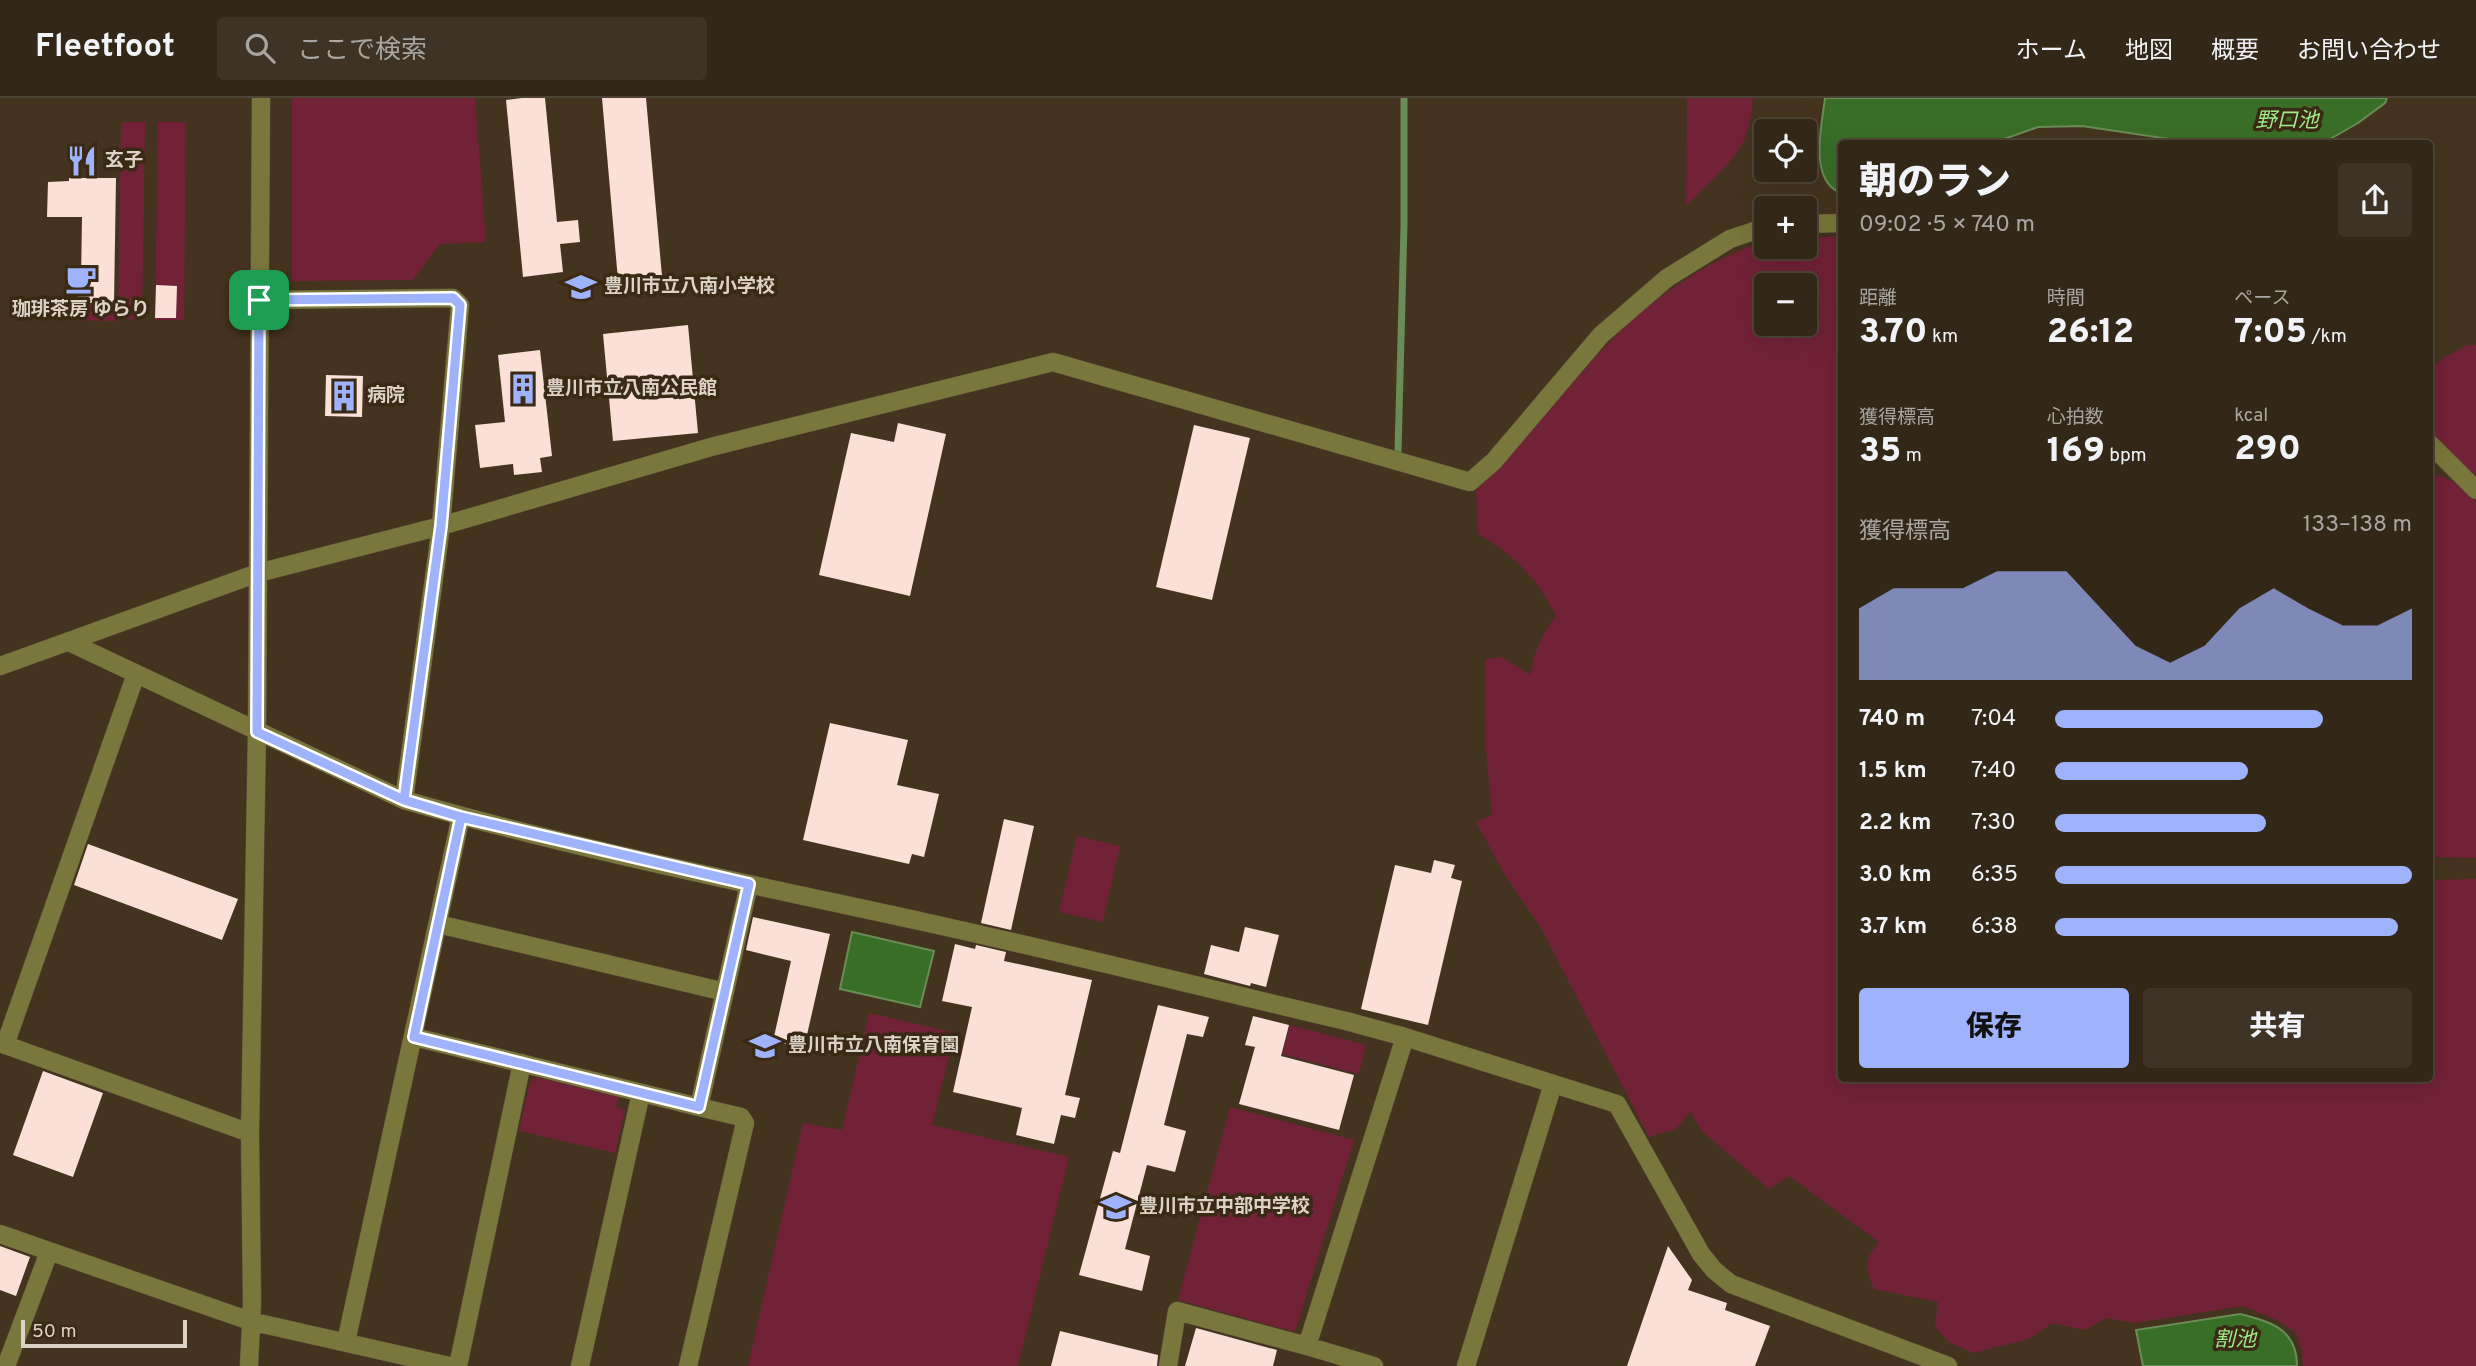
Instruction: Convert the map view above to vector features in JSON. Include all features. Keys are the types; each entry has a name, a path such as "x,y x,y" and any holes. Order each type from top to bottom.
{"street":[{"path":"249,1366 252,1304 250,1133 257,732 261,98"},
{"path":"1817,224 1838,223"},
{"path":"0,666 258,573 441,526 711,447 1052,362 1470,482 1494,461 1601,335 1667,278 1730,239 1754,232"},
{"path":"259,300 453,298 460,305 441,526 404,800"},
{"path":"2433,447 2476,490"},
{"path":"69,642 404,800 461,817 926,922 1405,1037 1617,1104 1701,1254 1714,1270 1731,1284 1948,1366"},
{"path":"136,674 3,1044 250,1133"},
{"path":"346,1342 461,817"},
{"path":"699,1107 749,884"},
{"path":"438,923 724,992"},
{"path":"414,1037 741,1117 745,1124 688,1366"},
{"path":"1307,1346 1405,1037"},
{"path":"458,1366 522,1063"},
{"path":"1466,1366 1553,1084"},
{"path":"580,1366 641,1093"},
{"path":"0,1234 250,1321 346,1342 394,1360 449,1366"},
{"path":"6,1366 49,1252"},
{"path":"1168,1366 1177,1311 1374,1366"}],"shaded area":[{"path":"292,98 475,98 486,242 440,244 413,280 292,281"},
{"path":"1687,98 1753,98 1749,126 1742,145 1686,206"},
{"path":"121,122 145,122 142,319 118,319"},
{"path":"158,122 186,122 184,320 155,320"},
{"path":"1838,236 1838,1082 2433,1082 2433,880 2476,879 2476,1366 2303,1366 2302,1351 2295,1332 2279,1321 2243,1306 2134,1323 2107,1318 2085,1330 2052,1323 2029,1339 1973,1353 1949,1342 1935,1327 1938,1302 1874,1289 1867,1264 1879,1242 1789,1176 1769,1189 1702,1131 1690,1112 1676,1129 1649,1137 1541,928 1505,875 1476,822 1492,815 1486,749 1485,659 1501,657 1530,675 1539,644 1556,616 1541,590 1524,569 1503,550 1478,534 1476,490 1631,322 1693,275 1754,245 1754,259 1817,259 1817,237"},
{"path":"78,304 116,304 115,321 77,320"},
{"path":"2468,345 2476,345 2476,481 2447,448 2433,438 2433,367 2446,356"},
{"path":"2433,476 2443,477 2461,487 2476,502 2476,858 2433,857"},
{"path":"1077,836 1120,846 1103,922 1059,912"},
{"path":"869,1013 955,1033 932,1125 1069,1157 1018,1366 748,1366 803,1123 842,1130"},
{"path":"1290,1025 1366,1045 1359,1074 1282,1054"},
{"path":"536,1077 619,1097 616,1107 625,1110 615,1153 519,1131 530,1082"},
{"path":"1230,1107 1354,1140 1295,1332 1178,1300"}],"water":[{"name":"野口池","path":"1825,98 2387,98 2385,103 2358,123 2328,140 2176,140 2082,126 2038,127 2001,140 1838,140 1838,191 1824,177 1820,136"},
{"path":"852,932 934,951 920,1007 840,989"},
{"name":"割池","path":"2240,1314 2272,1324 2287,1335 2296,1353 2297,1366 2143,1366 2136,1330"}],"building":[{"path":"545,98 557,222 578,220 580,242 560,244 563,272 523,277 506,100"},
{"path":"602,98 646,98 662,276 618,280"},
{"path":"69,178 116,178 114,303 78,303 82,217 47,217 48,182 69,181"},
{"path":"156,285 177,286 176,318 155,318"},
{"path":"688,325 698,433 613,441 603,334"},
{"name":"豊川市立八南公民館","path":"540,350 552,456 540,458 542,472 514,475 513,464 480,468 475,425 505,422 498,355"},
{"name":"病院","path":"326,375 363,376 362,417 325,416"},
{"path":"898,423 946,434 910,596 819,575 851,433 894,442"},
{"path":"1194,425 1250,438 1212,600 1156,587"},
{"path":"830,723 908,740 897,785 939,794 924,857 912,854 909,864 803,840"},
{"path":"1004,819 1034,826 1011,930 981,923"},
{"path":"88,844 238,899 222,940 74,885"},
{"path":"1434,860 1455,865 1451,878 1462,881 1428,1025 1361,1009 1395,865 1431,873"},
{"path":"753,917 830,934 804,1048 773,1041 791,961 746,950"},
{"path":"1245,927 1279,935 1266,987 1251,983 1250,986 1204,974 1211,945 1239,952"},
{"path":"955,944 975,949 976,945 1006,952 1004,961 1092,980 1065,1095 1080,1098 1075,1118 1061,1115 1054,1144 1016,1135 1022,1108 953,1092 972,1007 942,1001"},
{"path":"1158,1005 1209,1017 1203,1037 1187,1034 1164,1125 1186,1131 1175,1172 1147,1165 1125,1249 1150,1256 1142,1291 1079,1275 1113,1151 1120,1153"},
{"path":"1253,1016 1289,1025 1281,1056 1354,1075 1339,1130 1239,1104 1255,1047 1245,1045"},
{"path":"43,1071 103,1093 73,1177 13,1155"},
{"path":"0,1246 30,1257 16,1296 0,1290"},
{"path":"1668,1246 1692,1280 1688,1290 1727,1303 1725,1310 1770,1326 1755,1366 1627,1366"},
{"path":"1196,1328 1277,1350 1273,1366 1185,1366"},
{"path":"1060,1331 1158,1355 1157,1366 1051,1366"}],"waterway":[{"path":"1398,452 1404,225 1404,98"}],"place":[{"name":"玄子","path":"82,161"},
{"name":"珈琲茶房 ゆらり","path":"81,279"},
{"name":"豊川市立八南小学校","path":"581,287"},
{"name":"豊川市立八南公民館","path":"523,389"},
{"name":"病院","path":"344,396"},
{"name":"豊川市立八南保育園","path":"765,1046"},
{"name":"豊川市立中部中学校","path":"1116,1207"}],"route":[{"path":"259,300 257,732 404,800 461,817 414,1037 699,1107 749,884 461,817 404,800 441,526 460,305 453,298 259,300"}]}
